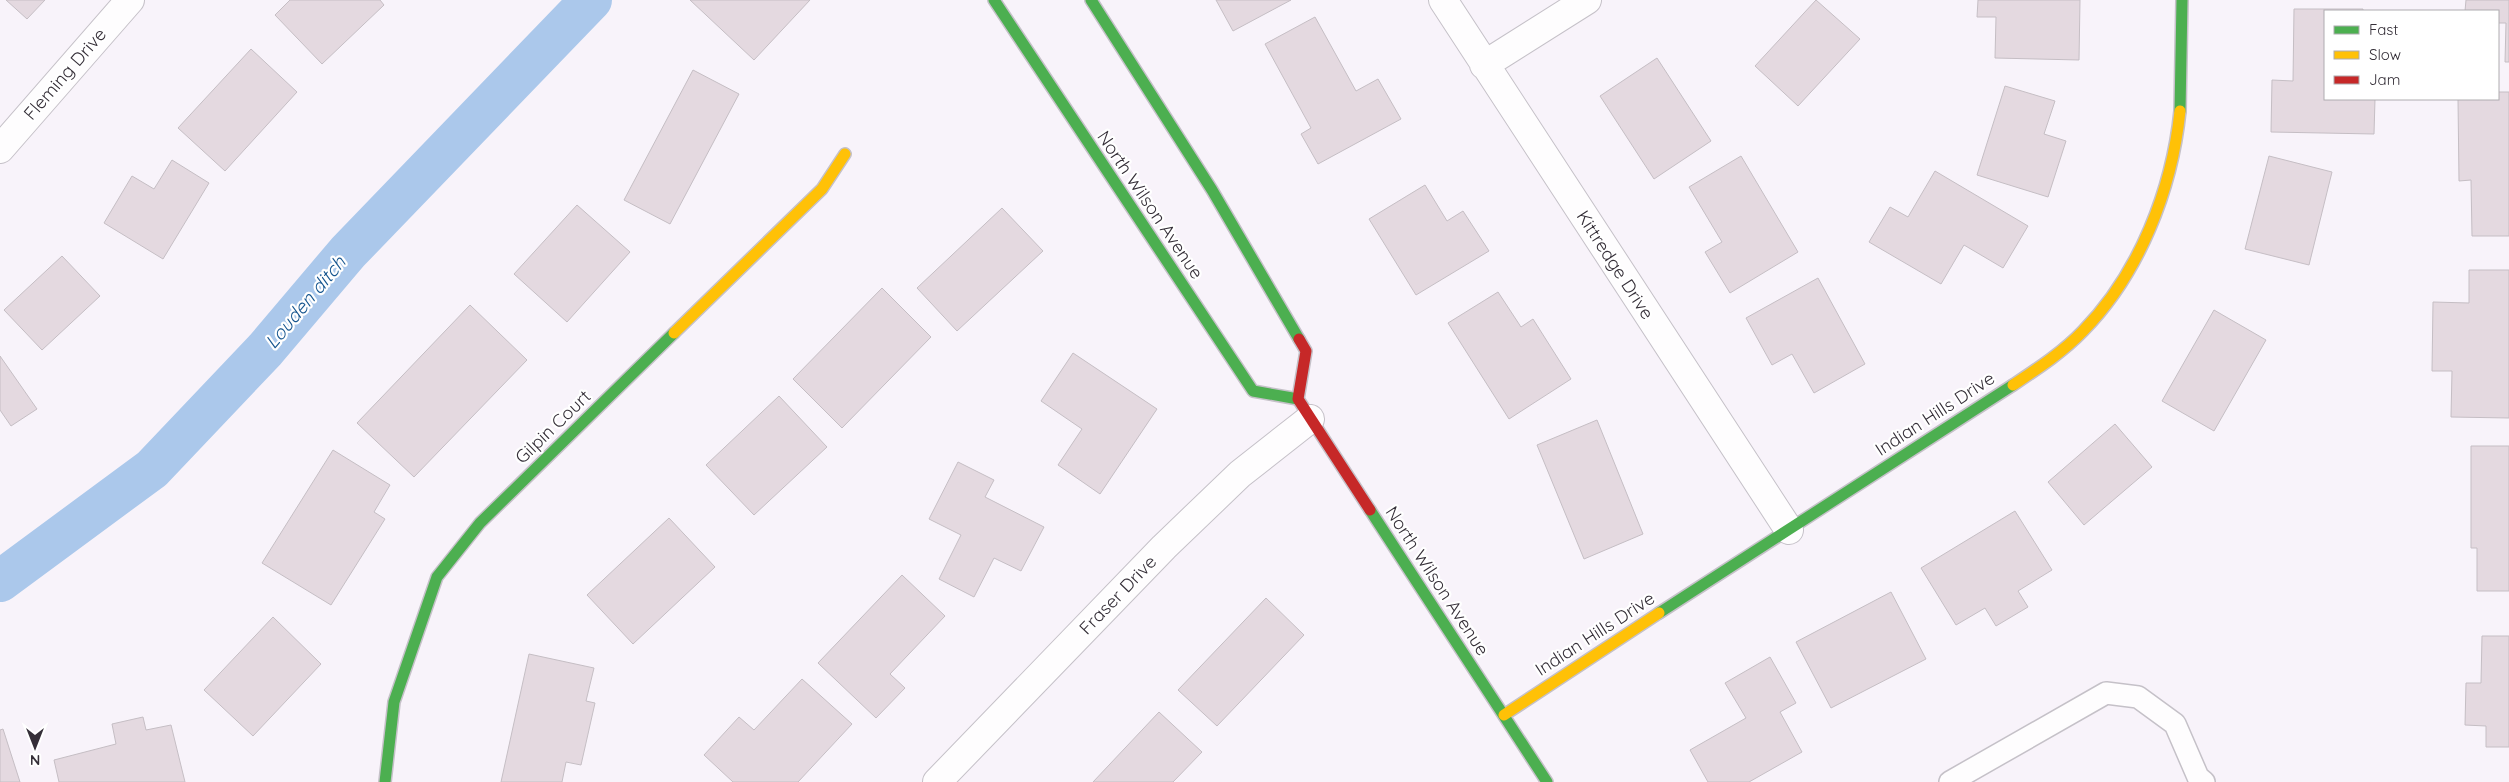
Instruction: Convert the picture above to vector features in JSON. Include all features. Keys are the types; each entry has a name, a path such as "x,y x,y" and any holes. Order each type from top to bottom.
{"street":[{"name":"Fleming Drive","path":"0,149 130,0"},
{"name":"North Wilson Avenue","path":"994,0 1253,391 1304,409 1547,782"},
{"path":"1091,0 1212,190 1306,351 1304,409"},
{"name":"Kittredge Drive","path":"1443,0 1789,530"},
{"path":"1484,65 1586,0"},
{"name":"Indian Hills Drive","path":"1504,715 1590,657 2027,376 2083,332 2104,306 2141,246 2157,210 2176,141 2180,103 2182,0"},
{"name":"Gilpin Court","path":"385,782 394,702 437,577 480,523 822,189 845,154"},
{"name":"Fraser Drive","path":"937,782 1164,547 1304,409"}],"lane":[{"path":"1950,782 2106,693 2138,697 2175,724 2198,777 2204,782"}],"building":[{"path":"6,0 45,0 27,19"},
{"path":"290,0 380,0 384,5 322,64 275,15"},
{"path":"690,0 810,0 754,60"},
{"path":"1216,0 1291,0 1233,31"},
{"path":"1816,0 1860,39 1798,106 1755,66"},
{"path":"1978,0 2080,0 2079,60 1995,58 1996,17 1977,17"},
{"path":"2466,0 2509,0 2509,62 2505,62 2506,23 2499,23 2499,10 2465,10"},
{"path":"2294,9 2363,9 2324,10 2324,100 2375,100 2374,134 2271,132 2272,80 2293,81"},
{"path":"1315,17 1356,91 1378,79 1401,119 1318,164 1301,134 1311,128 1265,44"},
{"path":"251,49 297,92 225,171 178,128"},
{"path":"1657,58 1711,141 1654,179 1600,96"},
{"path":"693,70 739,94 670,224 624,200"},
{"path":"2005,86 2055,101 2044,134 2066,141 2048,197 1977,175"},
{"path":"2499,92 2509,92 2509,236 2472,236 2471,180 2459,181 2458,100 2499,100"},
{"path":"1741,156 1798,252 1730,293 1705,252 1722,242 1689,187"},
{"path":"2269,156 2332,172 2309,265 2245,249"},
{"path":"172,160 209,183 163,259 104,223 132,176 154,189"},
{"path":"1935,171 2028,226 2003,268 1964,245 1941,284 1869,242 1890,207 1908,217"},
{"path":"1425,185 1447,221 1463,211 1489,251 1416,295 1369,219"},
{"path":"577,205 630,252 567,322 514,274"},
{"path":"1002,208 1043,251 957,331 917,288"},
{"path":"62,256 100,296 42,350 4,310"},
{"path":"2469,270 2509,270 2509,418 2451,417 2452,371 2432,371 2433,302 2469,303"},
{"path":"1818,278 1865,364 1814,393 1792,354 1772,365 1746,318"},
{"path":"882,288 931,337 842,428 793,379"},
{"path":"1498,292 1521,327 1533,319 1571,379 1509,419 1448,323"},
{"path":"470,305 527,360 414,477 357,423"},
{"path":"2214,310 2266,340 2214,431 2162,401"},
{"path":"1073,353 1157,409 1100,494 1058,465 1082,429 1041,401"},
{"path":"0,356 37,409 11,426 0,410"},
{"path":"779,396 827,447 754,515 706,465"},
{"path":"1597,420 1643,534 1584,559 1537,445"},
{"path":"2115,424 2152,467 2084,525 2048,482"},
{"path":"2471,446 2509,446 2509,591 2477,591 2477,548 2471,548"},
{"path":"333,450 390,485 374,512 385,519 331,605 262,563"},
{"path":"958,462 994,480 985,497 1044,527 1021,571 994,558 974,597 939,579 961,535 929,519"},
{"path":"2015,511 2052,570 2018,591 2028,607 1996,626 1985,608 1956,625 1921,568"},
{"path":"669,518 715,567 633,644 587,595"},
{"path":"902,575 945,616 890,674 905,688 876,718 818,663"},
{"path":"1891,592 1926,659 1831,708 1796,642"},
{"path":"1266,598 1304,635 1217,726 1178,690"},
{"path":"273,617 321,664 253,736 204,690"},
{"path":"2482,636 2509,636 2509,747 2486,747 2486,726 2465,725 2466,683 2481,683"},
{"path":"529,654 594,668 586,701 595,703 581,765 566,762 562,782 501,782"},
{"path":"1770,657 1796,703 1780,712 1802,752 1749,782 1708,782 1690,750 1746,718 1725,683"},
{"path":"802,679 852,724 798,782 733,782 704,755 739,717 754,730"},
{"path":"1159,712 1202,752 1173,782 1093,782"},
{"path":"143,717 146,730 171,725 185,782 59,782 54,760 116,744 112,724"},
{"path":"3,729 20,782 0,782 0,730"}],"waterway":[{"name":"Louden ditch","path":"0,581 152,469 265,350 348,252 591,0"}],"traffic: fast":[{"path":"994,0 1253,391 1298,399"},
{"path":"1091,0 1212,190 1299,339"},
{"path":"2180,111 2182,0"},
{"path":"385,782 394,702 437,577 480,523 674,333"},
{"path":"1659,613 2013,385"},
{"path":"1370,510 1547,782"}],"traffic: slow":[{"path":"2013,385 2050,360 2075,339 2103,308 2121,284 2150,229 2161,200 2176,141 2180,111"},
{"path":"674,333 822,189 845,154"},
{"path":"1504,715 1659,613"}],"traffic: jam":[{"path":"1299,339 1306,351 1298,399 1370,510"}]}
